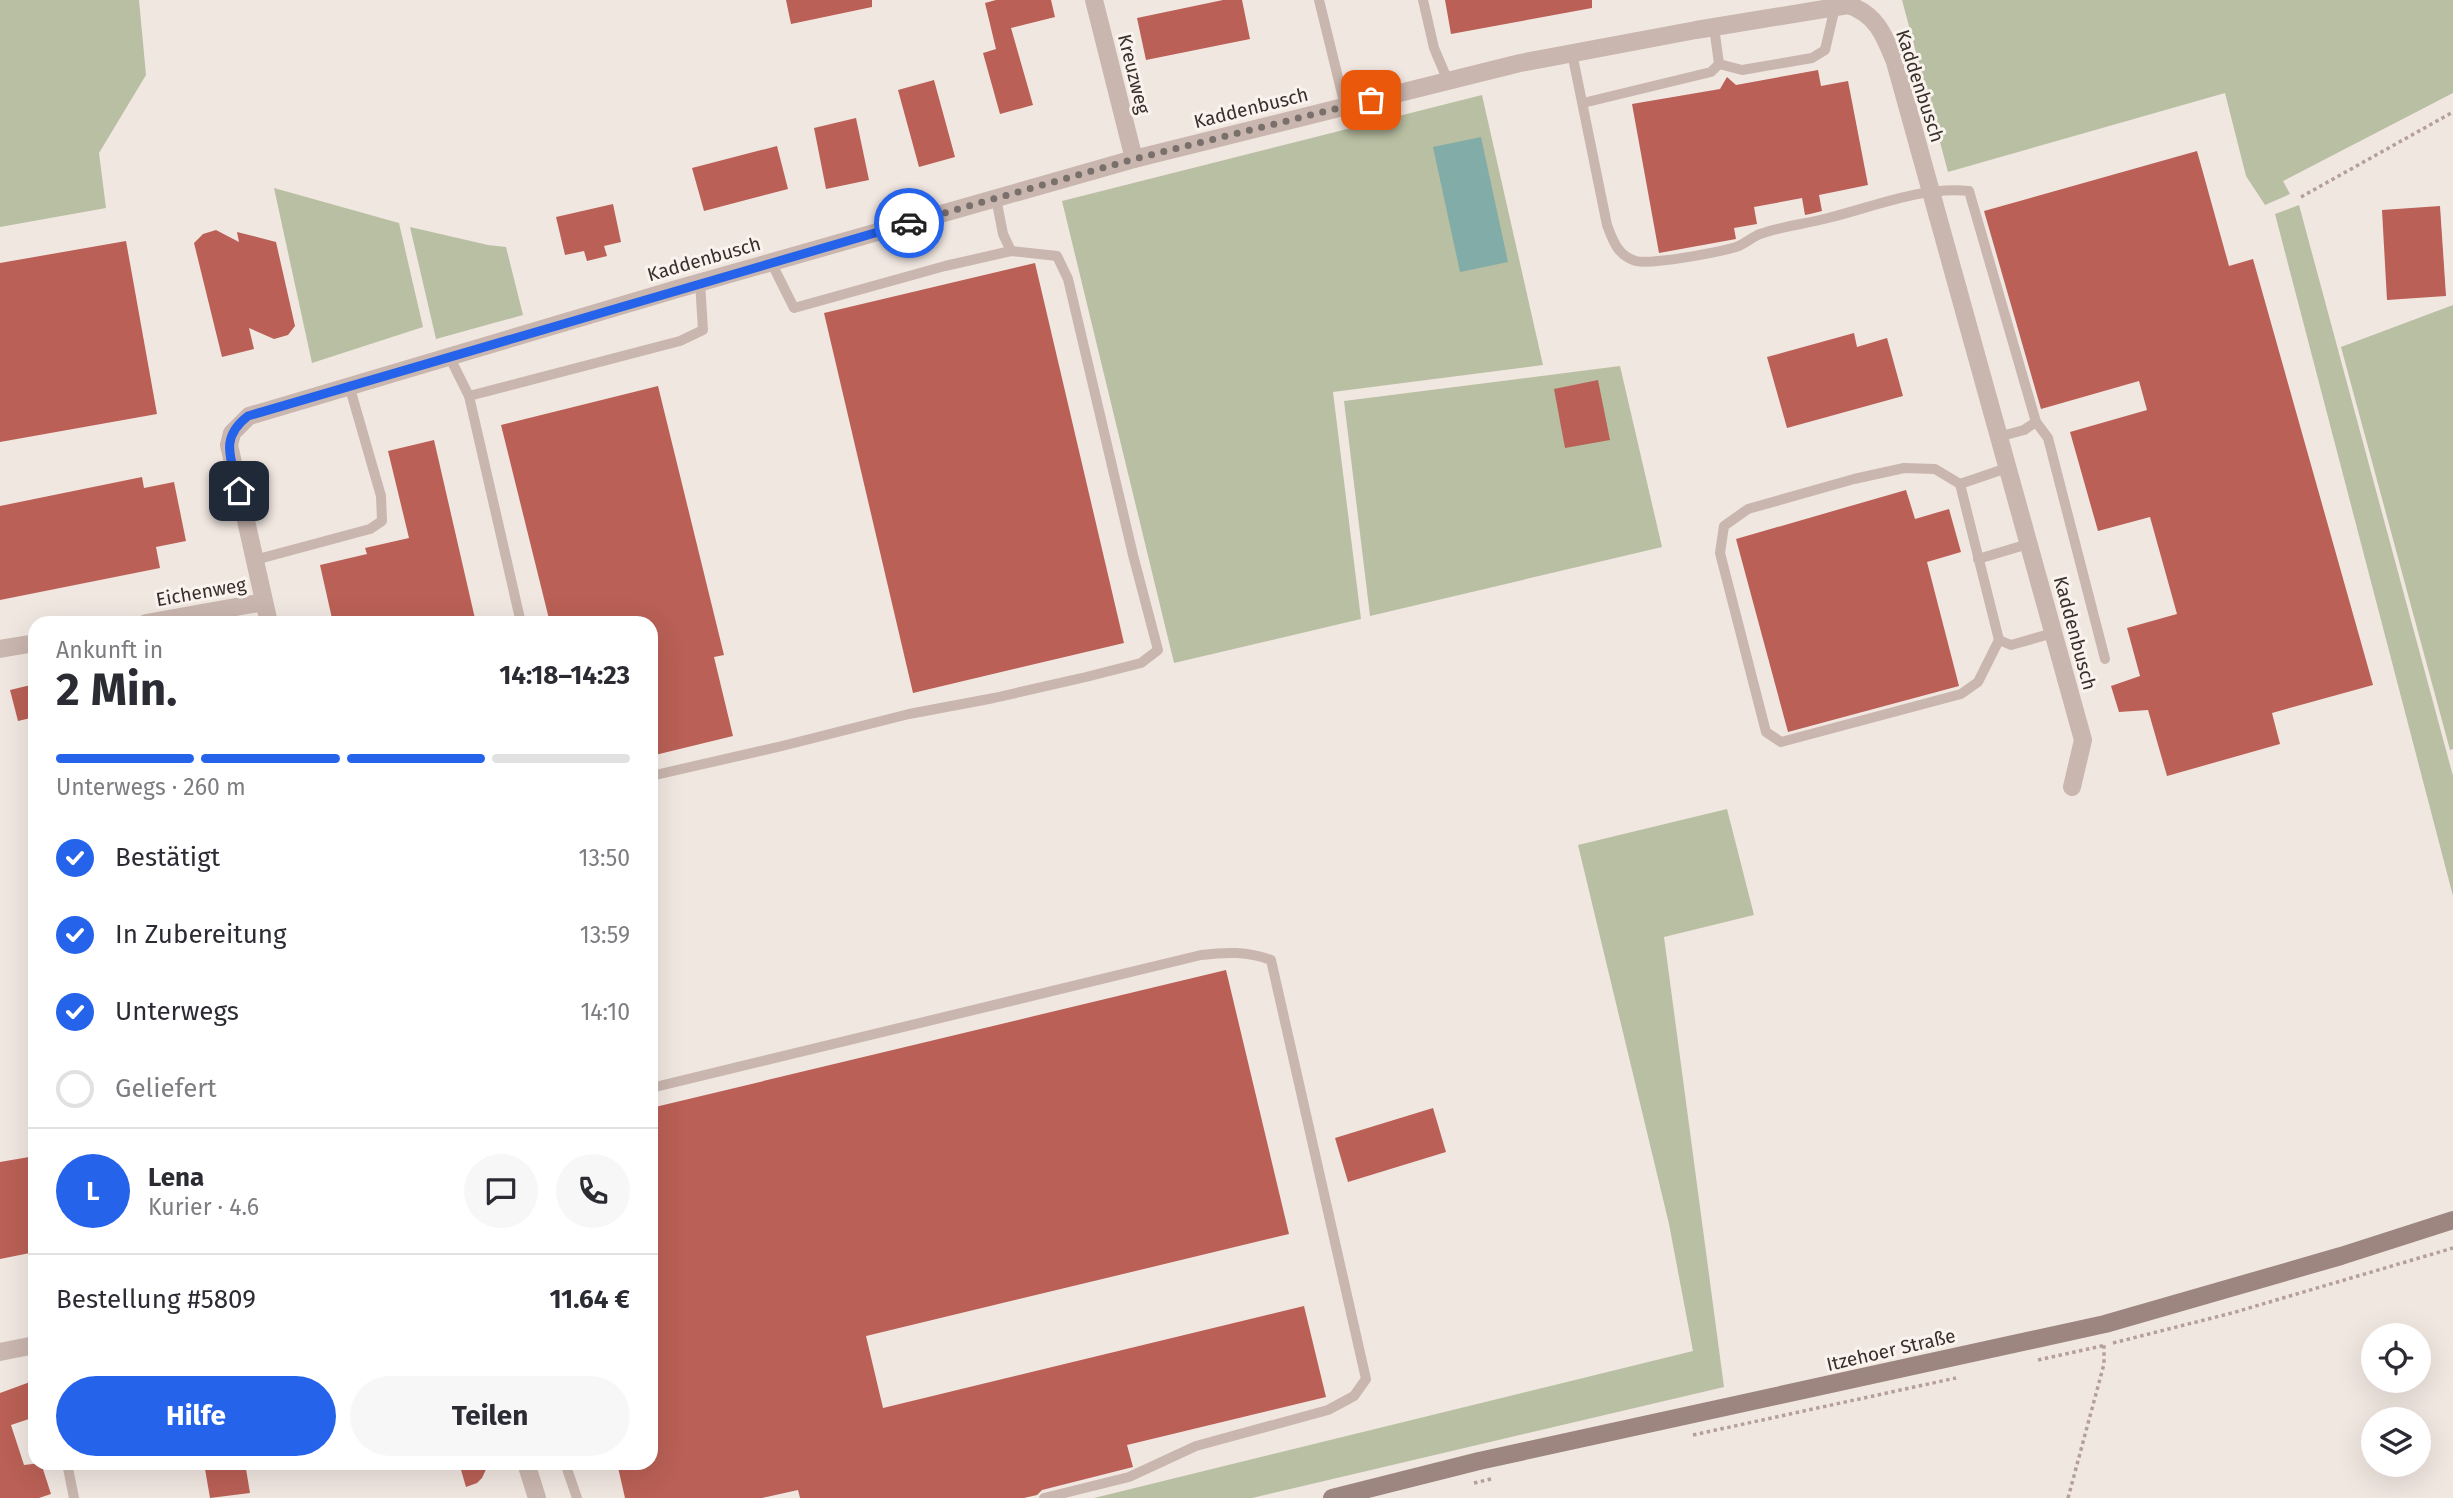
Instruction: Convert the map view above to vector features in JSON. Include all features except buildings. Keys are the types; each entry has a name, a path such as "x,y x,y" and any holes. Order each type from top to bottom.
{"main road":[{"name":"Itzehoer Straße","path":"1332,1498 1479,1461 2105,1324 2341,1256 2453,1220"}],"street":[{"name":"Kreuzweg","path":"1094,0 1134,159"},
{"name":"Kaddenbusch","path":"267,616 229,445 232,433 248,416 700,282 1134,159 1520,62 1848,5 1863,9 1874,20 1884,35 1895,62 2083,740 2072,787"},
{"name":"Eichenweg","path":"185,616 264,602"},
{"path":"0,649 28,644"},
{"path":"0,1352 28,1346"},
{"path":"528,1470 537,1498"}],"lane":[{"path":"1319,0 1345,106"},
{"path":"1423,0 1434,48 1448,80"},
{"path":"1719,64 1742,70 1812,58 1825,50 1835,7"},
{"path":"1714,27 1719,64"},
{"path":"1572,53 1607,225 1615,248 1635,261 1654,262 1736,247 1759,234 1880,203 1957,189 1969,191 2036,422 2048,438 2105,659"},
{"path":"1583,103 1711,72 1719,64"},
{"path":"996,198 1003,234 1010,251"},
{"path":"658,774 909,714 1086,677 1141,663 1158,650 1133,555 1069,279 1058,256 1010,251 945,266 794,309 771,262"},
{"path":"469,396 680,341 703,330 700,282"},
{"path":"449,356 469,396 519,616"},
{"path":"254,560 370,529 382,521 381,496 349,385"},
{"path":"1998,437 2024,430 2036,422"},
{"path":"1904,468 1935,469 1961,484 1999,640 1978,682 1961,694 1781,742 1766,732 1720,553 1724,526 1748,509 1904,468"},
{"path":"1961,484 2007,468"},
{"path":"1978,559 2028,544"},
{"path":"1999,640 2011,645 2053,633"},
{"path":"658,1086 1201,955 1230,952 1254,954 1271,960 1366,1379 1354,1396 1328,1410 1196,1446 1129,1477 1044,1498"},
{"path":"68,1470 74,1498"},
{"path":"567,1470 577,1498"}],"path":[{"path":"2301,197 2453,112"},
{"path":"2068,1498 2104,1364 2105,1324"}],"green space":[{"path":"0,0 139,0 146,75 99,153 106,208 0,227"},
{"path":"1902,0 2453,0 2453,93 2283,181 2290,194 2265,205 2246,176 2225,93 1948,172"},
{"path":"1482,95 1543,365 1333,392 1361,619 1174,663 1062,201"},
{"path":"274,188 399,223 423,327 312,363"},
{"path":"2299,205 2453,776 2453,896 2275,214"},
{"path":"410,227 506,247 523,315 436,339"},
{"path":"2453,305 2453,749 2450,750 2341,347"},
{"path":"1620,366 1662,547 1370,616 1344,401"},
{"path":"1727,809 1754,915 1664,937 1724,1387 1252,1498 1094,1498 1693,1351 1669,1224 1578,845"}],"water":[{"path":"1481,137 1508,262 1460,272 1433,147"}],"way so far":[{"path":"909,223 1134,159 1371,100"}],"route":[{"path":"239,491 229,445 232,433 248,416 651,296 909,223"}]}
